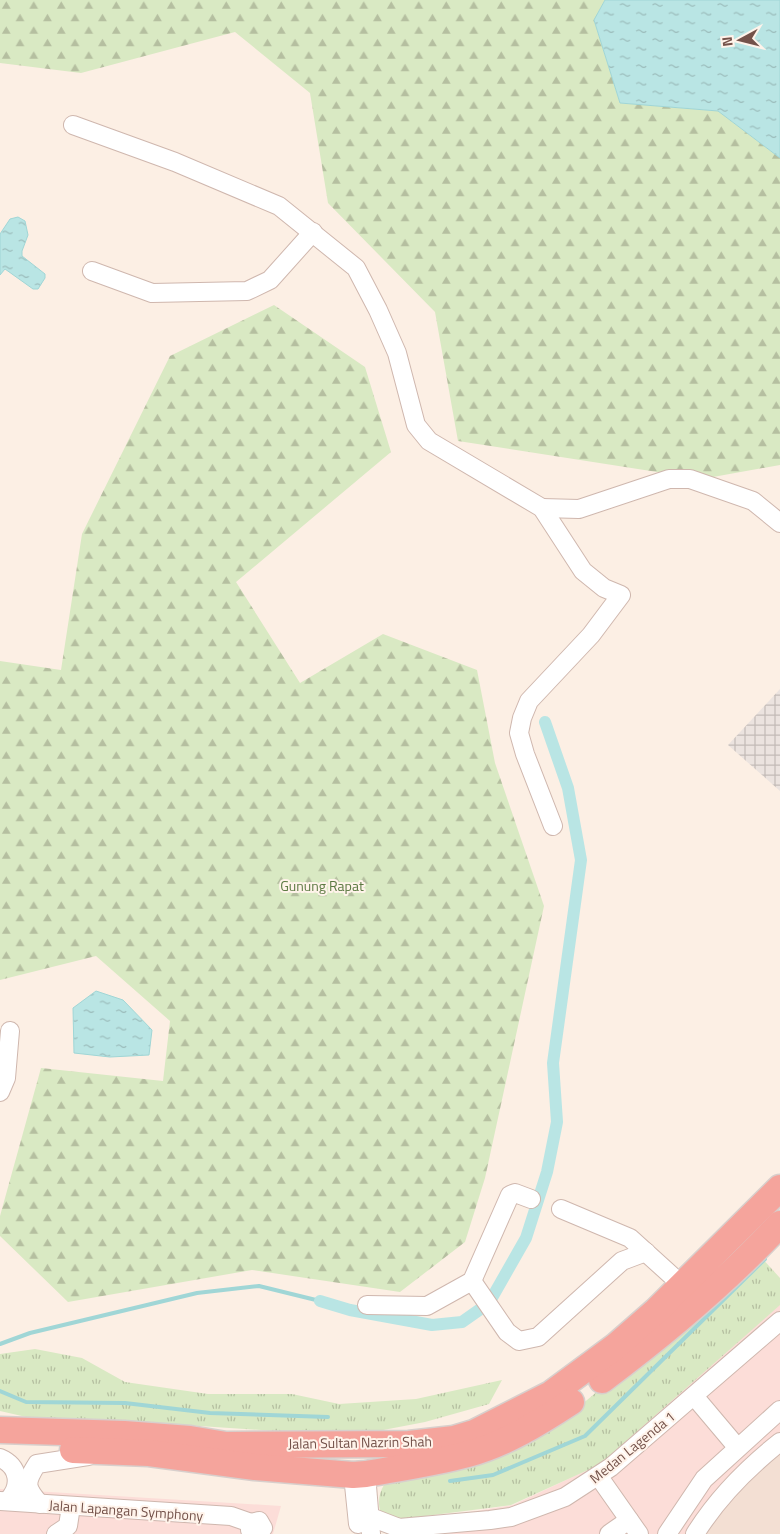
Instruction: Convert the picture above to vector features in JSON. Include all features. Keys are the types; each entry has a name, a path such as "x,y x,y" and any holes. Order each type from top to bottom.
{"highway":[{"name":"Jalan Sultan Nazrin Shah","path":"0,1430 124,1434 190,1439 226,1445 409,1444 454,1438 474,1433 550,1394 616,1346 716,1252 780,1188"},
{"path":"777,1235 768,1225 780,1194"},
{"name":"Jalan Sultan Nazrin Shah","path":"0,1446 149,1453 255,1467 360,1469 468,1454 523,1431 578,1398 631,1358 736,1267 777,1235"},
{"path":"716,1252 743,1238 777,1235"},
{"path":"226,1445 260,1453 360,1469 409,1444"}],"street":[{"path":"73,125 175,162 279,206 356,268 378,310 396,352 416,425 429,441 542,508 584,571 604,588 620,595 590,635 528,701 522,718 519,733 525,754 553,826"},
{"path":"92,271 152,293 247,291 270,280 313,232"},
{"path":"542,508 579,509 669,479 690,479 753,500 780,524"},
{"path":"0,1092 6,1078 10,1031"},
{"path":"367,1305 426,1306 476,1286 510,1195 515,1193 531,1199"},
{"path":"561,1209 630,1238 682,1284"},
{"path":"476,1286 506,1332 519,1341 538,1337 622,1260 646,1252"},
{"name":"Medan Lagenda 1","path":"395,1531 511,1517 565,1497 599,1477 780,1322"},
{"path":"694,1396 737,1447"},
{"path":"667,1534 704,1479 737,1447 780,1410"},
{"path":"695,1534 720,1498 737,1479 780,1442"},
{"path":"40,1504 29,1492 28,1483 37,1464 84,1458 97,1452"},
{"path":"0,1458 11,1464 15,1471 17,1484 16,1492 3,1502"},
{"path":"360,1469 371,1534"},
{"path":"359,1534 360,1469"},
{"path":"599,1477 634,1527 609,1534"},
{"name":"Jalan Lapangan Symphony","path":"3,1502 232,1516 257,1531"},
{"path":"56,1534 68,1526 70,1506"},
{"path":"368,1516 395,1531"}],"shaded area":[{"path":"780,689 780,791 728,745"},
{"path":"780,1304 780,1441 701,1534 398,1534 409,1522 513,1505 598,1465"},
{"path":"780,1441 780,1534 701,1534"},
{"path":"0,1489 281,1506 273,1534 0,1534"}],"green space":[{"path":"0,0 605,0 594,20 620,103 718,111 780,158 780,465 702,479 458,441 435,312 328,203 310,93 235,32 81,73 0,63"},
{"name":"Gunung Rapat","path":"274,305 365,367 391,452 236,582 300,683 383,634 477,670 495,763 544,906 485,1178 465,1242 400,1292 252,1270 68,1302 0,1236 0,1216 41,1068 163,1081 170,1021 96,956 0,980 0,661 61,670 82,534 170,356"},
{"path":"760,1256 780,1278 780,1305 599,1465 511,1505 386,1521 383,1517 379,1503 384,1485 473,1466 563,1420"},
{"path":"35,1349 82,1358 125,1382 208,1394 292,1394 339,1404 416,1399 502,1380 489,1404 425,1422 352,1436 139,1422 35,1419 0,1411 0,1354"}],"water":[{"path":"605,0 780,0 780,158 718,111 620,103 594,20"},
{"path":"18,217 25,221 28,235 22,256 45,274 45,278 38,289 33,289 5,269 0,275 0,234 10,219"},
{"path":"96,991 123,1000 152,1030 149,1055 110,1057 74,1053 73,1008"}],"waterway":[{"path":"320,1301 350,1310 432,1325 462,1322 489,1303 526,1238 547,1172 557,1122 553,1063 581,860 568,788 545,722"},
{"path":"450,1481 493,1475 585,1436 765,1259"},
{"path":"0,1344 30,1333 197,1293 259,1286 320,1301"},
{"path":"0,1391 26,1402 125,1403 210,1413 328,1417"}]}
